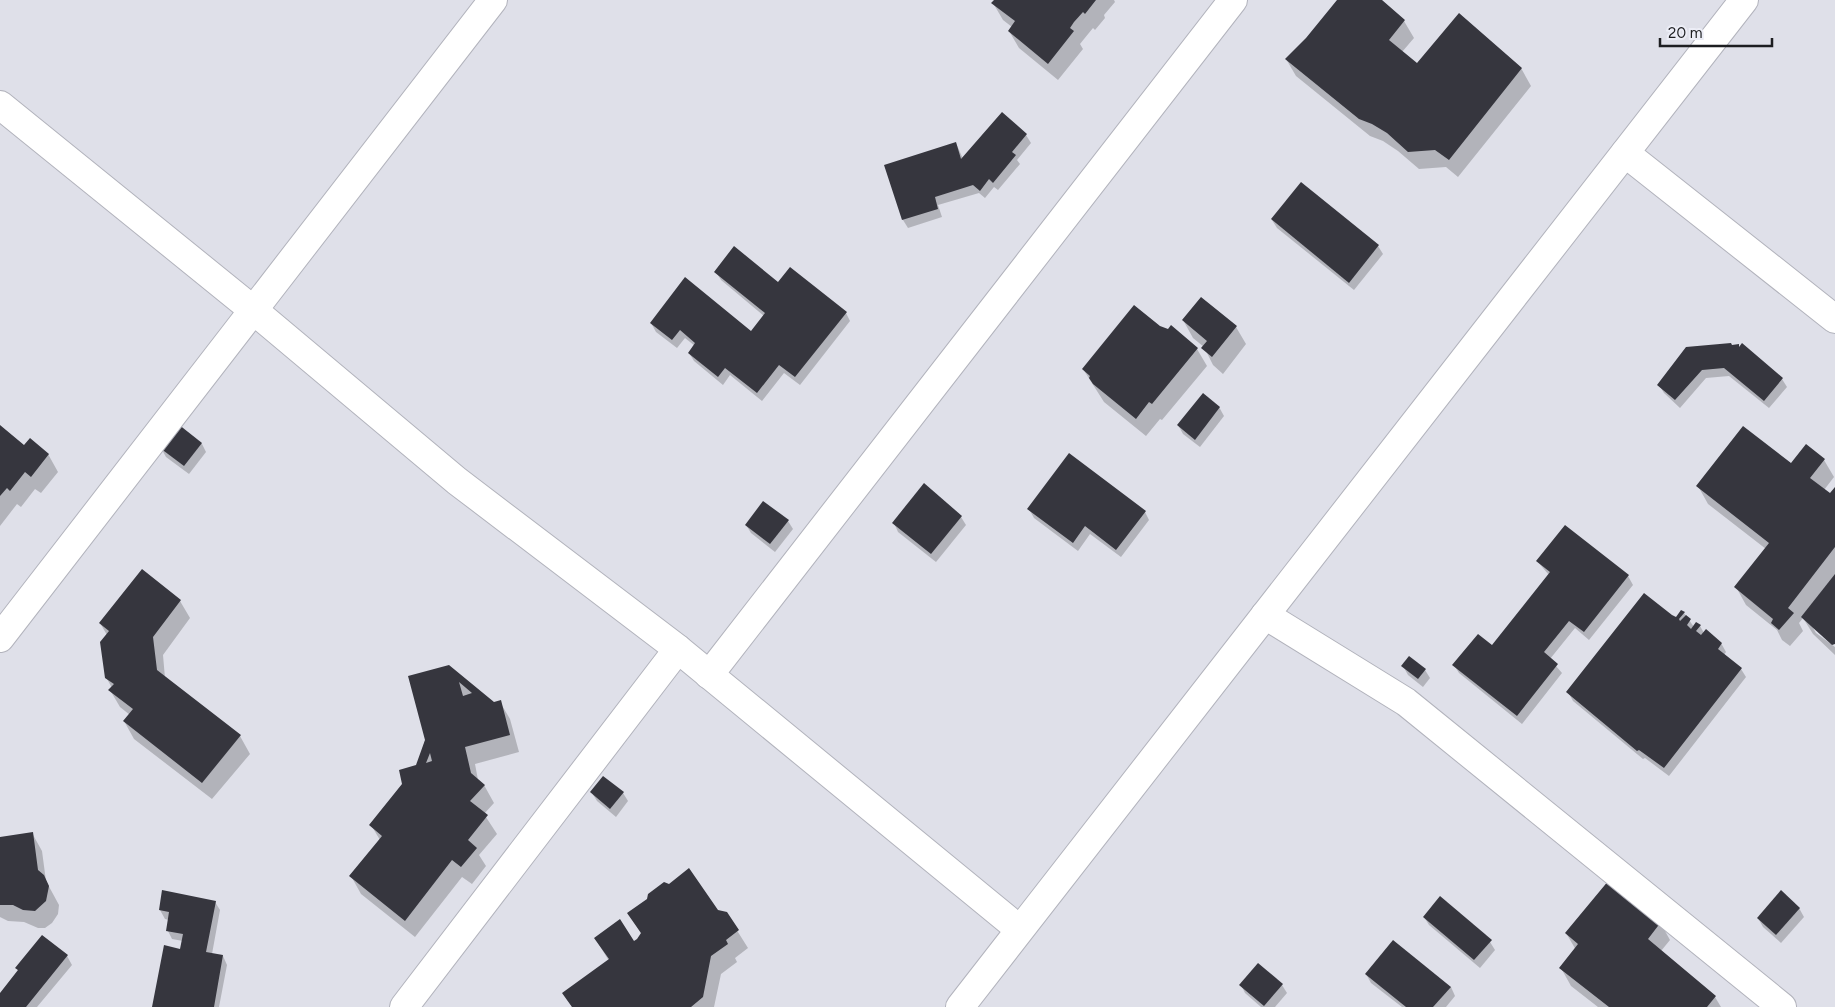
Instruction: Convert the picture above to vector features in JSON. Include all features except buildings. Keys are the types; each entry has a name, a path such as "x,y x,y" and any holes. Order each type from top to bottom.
{"street":[{"path":"0,638 252,309 493,0"},
{"path":"709,675 1233,0"},
{"path":"971,1001 1019,929 1744,0"},
{"path":"0,105 252,309 457,481 678,649 1019,929"},
{"path":"1625,153 1835,319"},
{"path":"1265,615 1406,702 1782,1007"},
{"path":"404,1007 678,649"}]}
